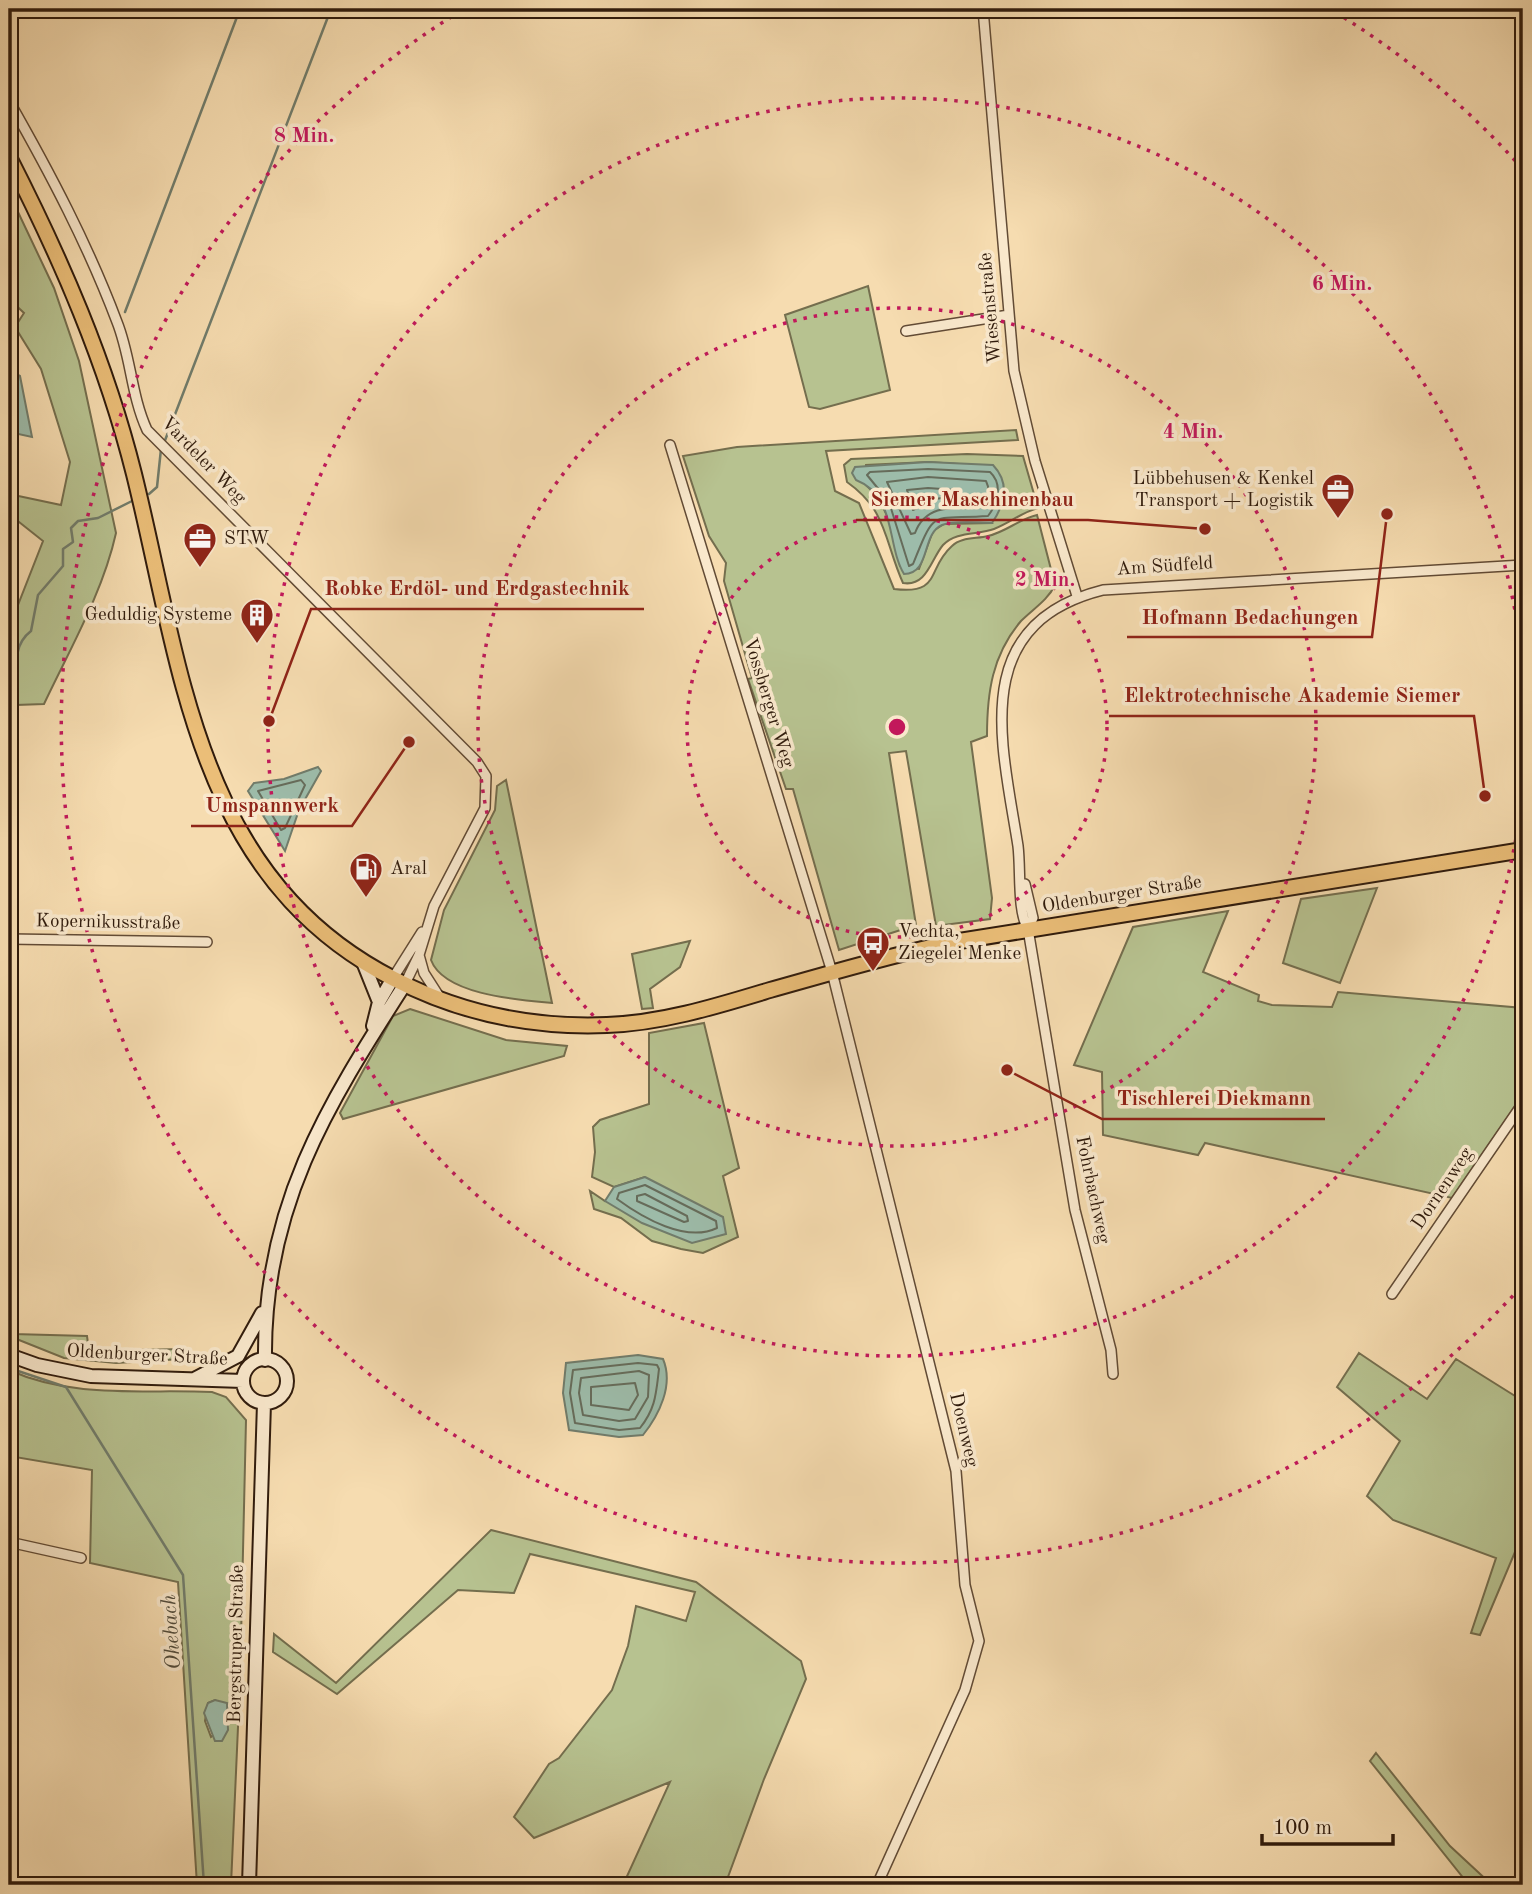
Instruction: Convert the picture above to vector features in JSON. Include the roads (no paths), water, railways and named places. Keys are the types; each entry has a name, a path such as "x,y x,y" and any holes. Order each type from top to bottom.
{"main road":[{"name":"Oldenburger Straße","path":"9,157 78,302 116,408 134,474 176,662 214,782 241,835 271,878 310,922 363,962 399,981 441,999 519,1020 563,1025 611,1025 679,1016 913,950 1028,929 1523,850"},
{"path":"363,962 379,1002"},
{"path":"371,1033 379,1002 399,981"},
{"path":"265,1360 264,1309 272,1258 293,1185 306,1153 399,981"},
{"path":"195,1378 237,1356 247,1343 264,1309"},
{"name":"Oldenburger Straße","path":"9,1354 37,1366 91,1376 243,1381"},
{"path":"265,1360 283,1369 286,1382 277,1399 264,1403 247,1394 243,1381 247,1368 265,1360"},
{"name":"Bergstruper Straße","path":"250,1885 264,1403"}],"street":[{"name":"Wiesenstraße","path":"983,9 1014,371 1026,427 1077,596"},
{"name":"Vardeler Weg","path":"9,101 89,253 118,325 139,412 157,441 477,762 486,776 485,808 399,981"},
{"path":"906,331 1009,314"},
{"name":"Vossberger Weg","path":"670,445 832,972"},
{"name":"Am Südfeld","path":"1028,929 1022,919 1022,874 1000,731 1002,693 1011,663 1027,637 1052,613 1077,596 1133,586 1523,565"},
{"name":"Vardeler Weg","path":"399,981 419,955 426,925"},
{"name":"Fohrbachweg","path":"1028,929 1075,1210 1108,1338 1113,1374"},
{"name":"Kopernikusstraße","path":"9,939 207,942"},
{"path":"419,955 424,973 441,999"},
{"name":"Doenweg","path":"832,972 956,1471 965,1585 979,1641 965,1690 877,1885"},
{"name":"Dornenweg","path":"1392,1294 1523,1102"},
{"path":"9,1542 81,1558"}],"water":[{"path":"13,372 20,376 32,437 9,432 9,374"},
{"path":"928,462 993,465 1004,486 1003,501 992,523 953,523 942,525 935,530 918,568 904,574 898,562 889,522 878,497 869,487 856,480 852,473 855,467"},
{"path":"318,767 321,771 299,810 285,851 248,791 254,783 284,779"},
{"path":"645,1177 723,1217 726,1234 692,1243 642,1223 605,1201 614,1187"},
{"path":"638,1355 663,1359 667,1379 659,1409 643,1435 619,1437 569,1430 563,1393 566,1363"},
{"path":"215,1700 227,1703 228,1730 222,1741 215,1741 204,1713 208,1703"}],"waterway":[{"path":"125,312 240,9"},
{"path":"164,443 331,9"},
{"path":"149,494 157,487 161,449"},
{"path":"9,714 18,696 18,651 22,640 31,631 38,595 63,566 63,549 73,542 71,528 78,521 98,518 132,501"},
{"name":"Ohebach","path":"9,1368 66,1387 183,1575 204,1885"}],"place":[{"name":"Hofmann Bedachungen","path":"1387,514"},
{"name":"Lübbehusen & Kenkel Transport + Logistik","path":"1338,520"},
{"name":"Siemer Maschinenbau","path":"1205,529"},
{"name":"STW","path":"200,569"},
{"name":"Geduldig Systeme","path":"257,645"},
{"name":"Robke Erdöl- und Erdgastechnik","path":"269,721"},
{"name":"Umspannwerk","path":"409,742"},
{"name":"Elektrotechnische Akademie Siemer","path":"1485,796"},
{"name":"Aral","path":"366,899"},
{"name":"Vechta, Ziegelei Menke","path":"873,973"},
{"name":"Tischlerei Diekmann","path":"1007,1070"}]}
